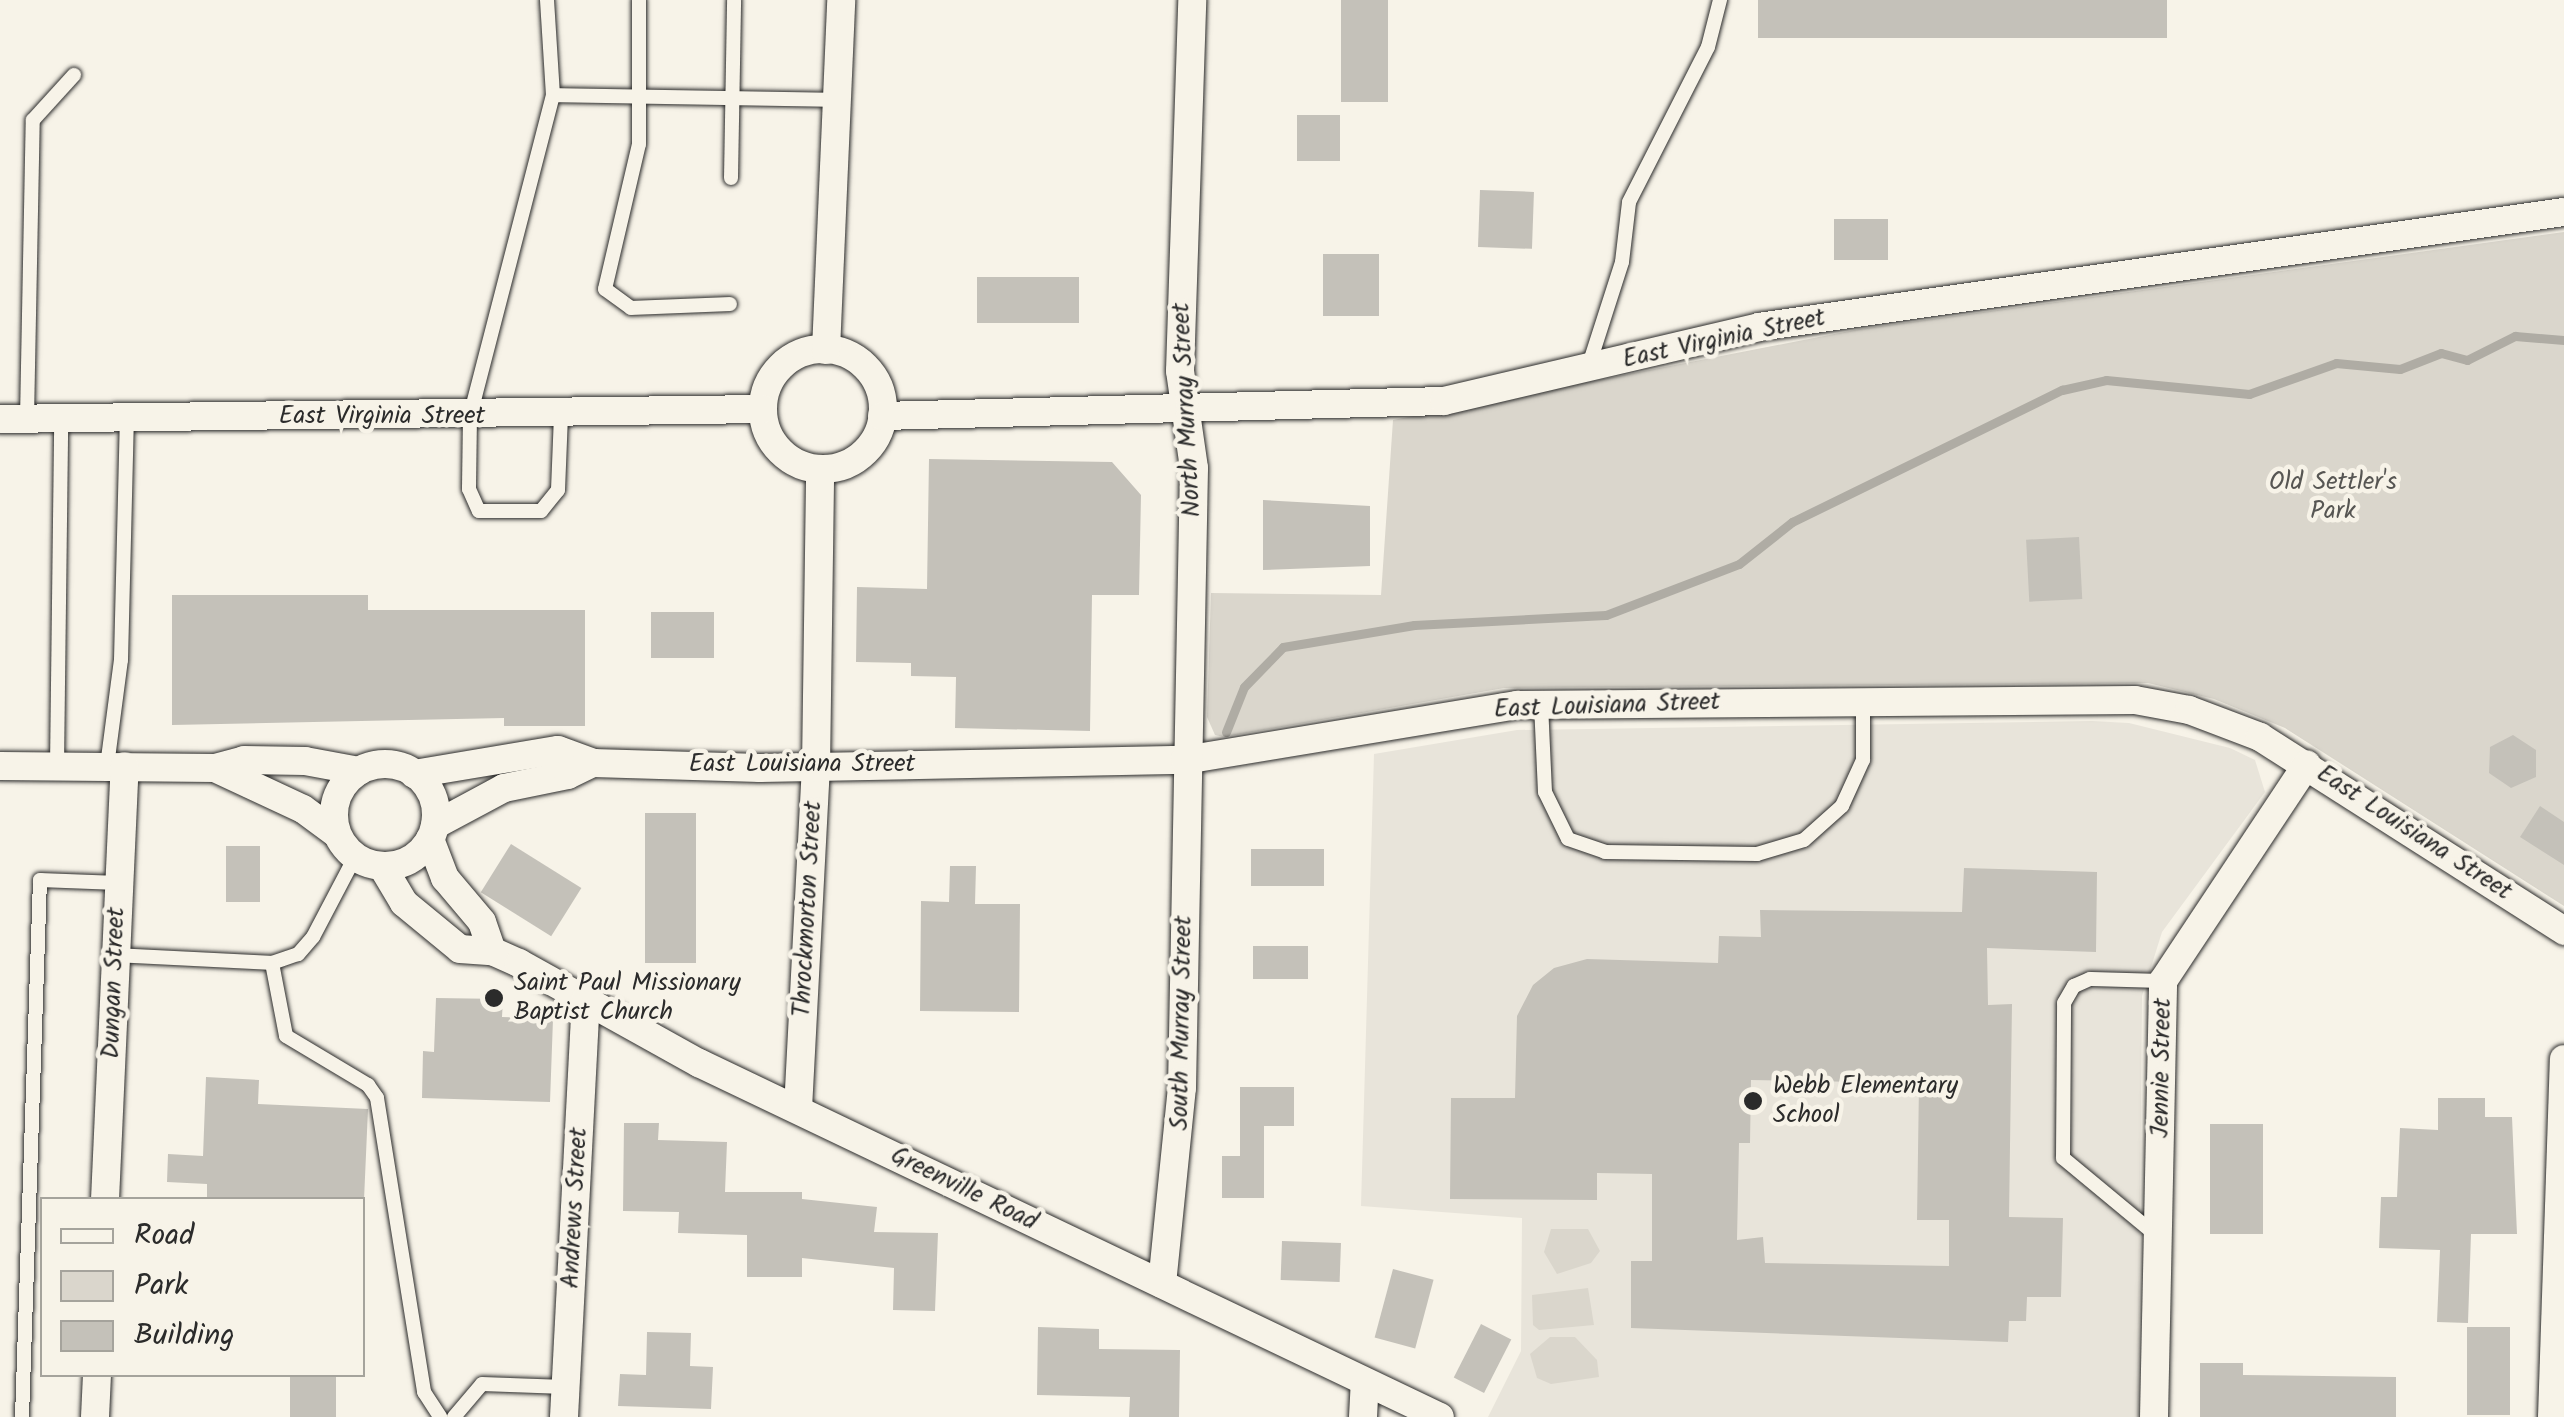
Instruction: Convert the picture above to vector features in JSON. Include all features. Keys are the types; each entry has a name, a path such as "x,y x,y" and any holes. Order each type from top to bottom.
{"street":[{"path":"826,350 842,0"},
{"name":"North Murray Street","path":"1185,760 1194,468 1185,408 1184,153 1192,0"},
{"name":"East Virginia Street","path":"882,416 1417,404 1588,369 1758,327 2564,212"},
{"path":"826,350 868,370 879,386 882,416 872,444 858,458 820,470 784,455 771,440 763,409 779,368 795,356 826,350"},
{"name":"East Virginia Street","path":"14,419 561,415 763,409"},
{"name":"Throckmorton Street","path":"798,1109 816,768 820,470"},
{"name":"East Louisiana Street","path":"414,774 558,750 592,763 816,768 1185,760 1541,704 2162,703 2216,718 2308,764 2564,931"},
{"path":"0,766 215,768 244,760 305,761 359,772 386,765 414,774 432,796 432,832 446,878 482,922 492,951"},
{"name":"South Murray Street","path":"1162,1284 1180,1143 1185,760"},
{"name":"East Louisiana Street","path":"432,832 504,788 568,775 592,763"},
{"name":"Jennie Street","path":"2154,1417 2163,981 2308,764"},
{"name":"Dungan Street","path":"105,1197 118,883 116,766"},
{"path":"215,768 303,809 337,834 355,857 382,866 410,860 432,832"},
{"path":"337,834 334,806 359,772"},
{"name":"Greenville Road","path":"382,866 404,903 460,950 492,951 798,1109 1440,1417"},
{"name":"Andrews Street","path":"564,1417 586,1000"},
{"path":"2552,1417 2564,1059"},
{"path":"95,1417 97,1377"},
{"path":"1363,1417 1364,1382"}],"lane":[{"path":"547,0 553,95 470,416 469,489 479,511 541,511 558,490 561,415"},
{"path":"639,0 639,144 605,289 631,308 730,304"},
{"path":"731,178 734,0"},
{"path":"1588,369 1622,262 1630,202 1708,47 1720,0"},
{"path":"14,419 34,120 74,75"},
{"path":"553,95 735,94 838,100"},
{"path":"57,766 61,418"},
{"path":"116,766 127,418"},
{"path":"1541,704 1545,792 1568,839 1604,852 1757,854 1804,840 1842,806 1863,760 1863,701"},
{"path":"116,955 272,964 298,954 314,937 355,857"},
{"path":"22,1417 40,880 118,883"},
{"path":"272,964 286,1036 368,1086 377,1098 424,1392 440,1417"},
{"path":"2160,1238 2078,1176 2062,1148 2067,994 2090,978 2163,981"},
{"path":"454,1417 482,1384 565,1387"}],"shaded area":[{"name":"Webb Elementary School","path":"2129,723 2230,748 2255,760 2265,792 2162,932 2142,996 2138,1417 1488,1417 1521,1351 1522,1218 1361,1206 1374,754 1517,730"}],"green space":[{"name":"Old Settler's Park","path":"2564,232 2564,906 2285,728 2214,699 2148,683 1504,688 1224,737 1215,735 1207,717 1211,593 1381,595 1393,420 1860,329"},
{"path":"1551,1229 1588,1229 1600,1251 1591,1263 1557,1274 1544,1252"},
{"path":"1588,1288 1594,1325 1539,1330 1533,1325 1532,1295"},
{"path":"1550,1337 1575,1337 1597,1360 1599,1377 1551,1384 1537,1378 1530,1354"}],"building":[{"path":"1341,0 1388,0 1388,102 1341,102"},
{"path":"1758,0 2167,0 2167,38 1758,38"},
{"path":"1297,115 1340,115 1340,161 1297,161"},
{"path":"1480,190 1534,192 1532,249 1478,247"},
{"path":"1834,219 1888,219 1888,260 1834,260"},
{"path":"1323,254 1379,254 1379,316 1323,316"},
{"path":"977,277 1079,277 1079,323 977,323"},
{"path":"929,459 1112,462 1141,495 1139,595 1092,595 1090,731 955,728 956,677 911,676 911,663 856,662 857,587 927,589"},
{"path":"1263,500 1370,506 1370,566 1263,570"},
{"path":"2079,537 2082,599 2029,602 2026,540"},
{"path":"172,595 368,595 368,610 585,610 585,726 504,726 504,718 172,725"},
{"path":"651,612 714,612 714,658 651,658"},
{"path":"2513,735 2536,750 2536,777 2511,788 2489,773 2490,747"},
{"path":"2540,806 2564,822 2564,865 2520,837"},
{"path":"645,813 696,813 696,963 645,963"},
{"path":"511,844 581,888 551,936 481,892"},
{"path":"226,846 260,846 260,902 226,902"},
{"path":"1251,849 1324,849 1324,886 1251,886"},
{"path":"950,866 976,866 975,904 1020,904 1019,1012 920,1011 921,901 949,902"},
{"path":"1964,868 2097,872 2096,952 1987,948 1988,1005 2012,1004 2009,1217 2063,1218 2061,1297 2027,1297 2026,1321 2009,1321 2008,1342 1631,1328 1631,1261 1652,1261 1652,1174 1597,1173 1597,1200 1450,1199 1451,1098 1515,1098 1517,1016 1533,985 1554,968 1587,959 1718,963 1719,936 1761,937 1760,910 1962,912","holes":["1751,1080 1919,1083 1917,1220 1949,1220 1949,1266 1765,1263 1763,1237 1737,1240 1739,1143 1750,1143"]},
{"path":"1253,946 1308,946 1308,979 1253,979"},
{"path":"436,998 503,999 502,1017 553,1019 550,1102 422,1098 423,1051 434,1052"},
{"path":"206,1077 259,1080 258,1104 368,1109 364,1197 207,1197 207,1184 167,1182 168,1154 203,1156"},
{"path":"1240,1087 1294,1087 1294,1126 1264,1126 1264,1198 1222,1198 1222,1156 1240,1156"},
{"path":"2438,1098 2485,1098 2485,1117 2512,1117 2517,1234 2471,1234 2468,1323 2437,1322 2440,1250 2379,1248 2381,1197 2397,1197 2400,1128 2438,1130"},
{"path":"624,1123 659,1123 658,1140 727,1142 725,1192 802,1192 802,1199 877,1207 874,1232 938,1233 935,1311 893,1310 894,1268 802,1258 802,1277 747,1277 747,1235 678,1233 679,1212 623,1211"},
{"path":"2210,1124 2263,1124 2263,1234 2210,1234"},
{"path":"1282,1241 1341,1243 1340,1282 1281,1280"},
{"path":"1393,1269 1434,1280 1415,1348 1375,1338"},
{"path":"1481,1324 1511,1339 1484,1393 1454,1377"},
{"path":"1038,1327 1099,1329 1099,1349 1180,1350 1179,1417 1129,1417 1130,1397 1037,1395"},
{"path":"2467,1327 2510,1327 2510,1415 2467,1415"},
{"path":"647,1332 691,1333 690,1366 713,1367 711,1409 618,1406 620,1374 646,1375"},
{"path":"2200,1363 2243,1363 2243,1375 2396,1377 2396,1417 2200,1417"},
{"path":"290,1377 336,1377 336,1417 290,1417"}],"waterway":[{"path":"1226,732 1244,687 1283,647 1414,625 1606,615 1739,564 1792,522 2062,390 2106,380 2249,394 2336,363 2400,369 2441,353 2467,360 2515,336 2564,340"}],"place":[{"name":"Saint Paul Missionary Baptist Church","path":"494,998"},
{"name":"Webb Elementary School","path":"1753,1101"}]}
